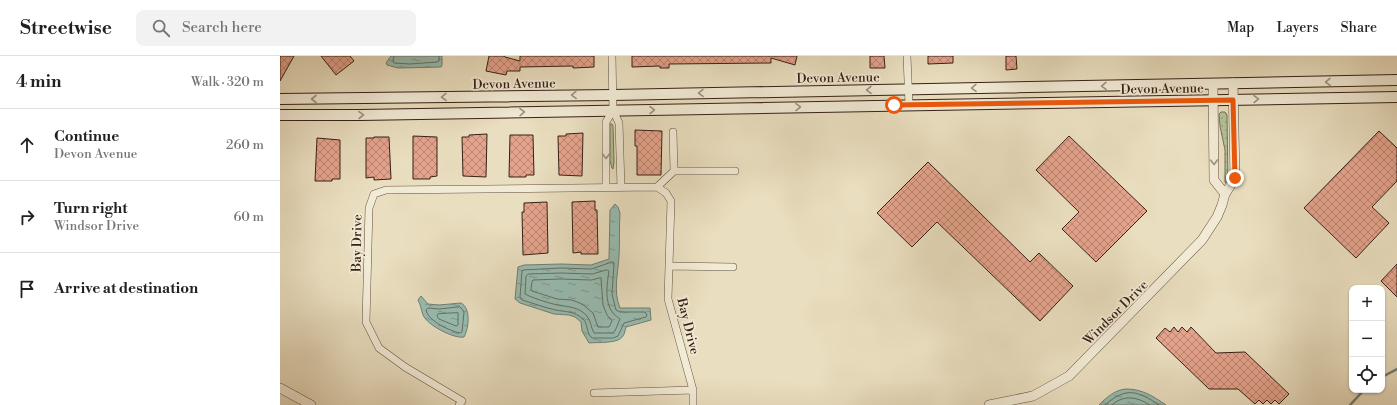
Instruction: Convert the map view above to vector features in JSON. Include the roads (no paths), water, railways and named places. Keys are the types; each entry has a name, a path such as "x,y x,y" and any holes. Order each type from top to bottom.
{"main road":[{"name":"Devon Avenue","path":"280,99 1397,80"},
{"name":"Devon Avenue","path":"280,115 360,115 1397,97"}],"street":[{"path":"612,56 613,110 619,123 621,187"},
{"path":"907,56 909,105"},
{"name":"Windsor Drive","path":"989,405 1033,396 1069,376 1202,240 1217,217 1225,194 1235,178 1233,83"},
{"path":"1212,84 1214,180 1225,194"},
{"path":"606,188 606,122 613,110"},
{"path":"673,132 674,171"},
{"path":"657,187 674,171 735,171"},
{"name":"Bay Drive","path":"459,405 462,401 405,367 380,348 366,322 368,208 374,194 386,190 657,187 666,193 671,201 668,299 693,390 693,405"},
{"path":"669,266 734,267"},
{"path":"280,388 311,405"},
{"path":"594,393 693,390"}],"water":[{"path":"391,56 442,56 442,65 441,67 398,68 387,65 386,63"},
{"path":"615,204 620,213 619,251 616,282 618,302 620,308 650,308 651,320 626,327 625,333 621,339 608,342 589,343 582,331 581,322 575,317 554,314 520,303 515,299 518,267 524,265 591,265 609,259 610,210"},
{"path":"421,296 428,304 439,305 461,303 468,314 468,324 464,337 448,334 430,323 423,315 418,300"},
{"path":"1126,389 1137,390 1147,394 1166,405 1099,405 1111,394"}],"waterway":[{"path":"1385,375 1397,369"},
{"path":"1350,405 1361,393"}]}
